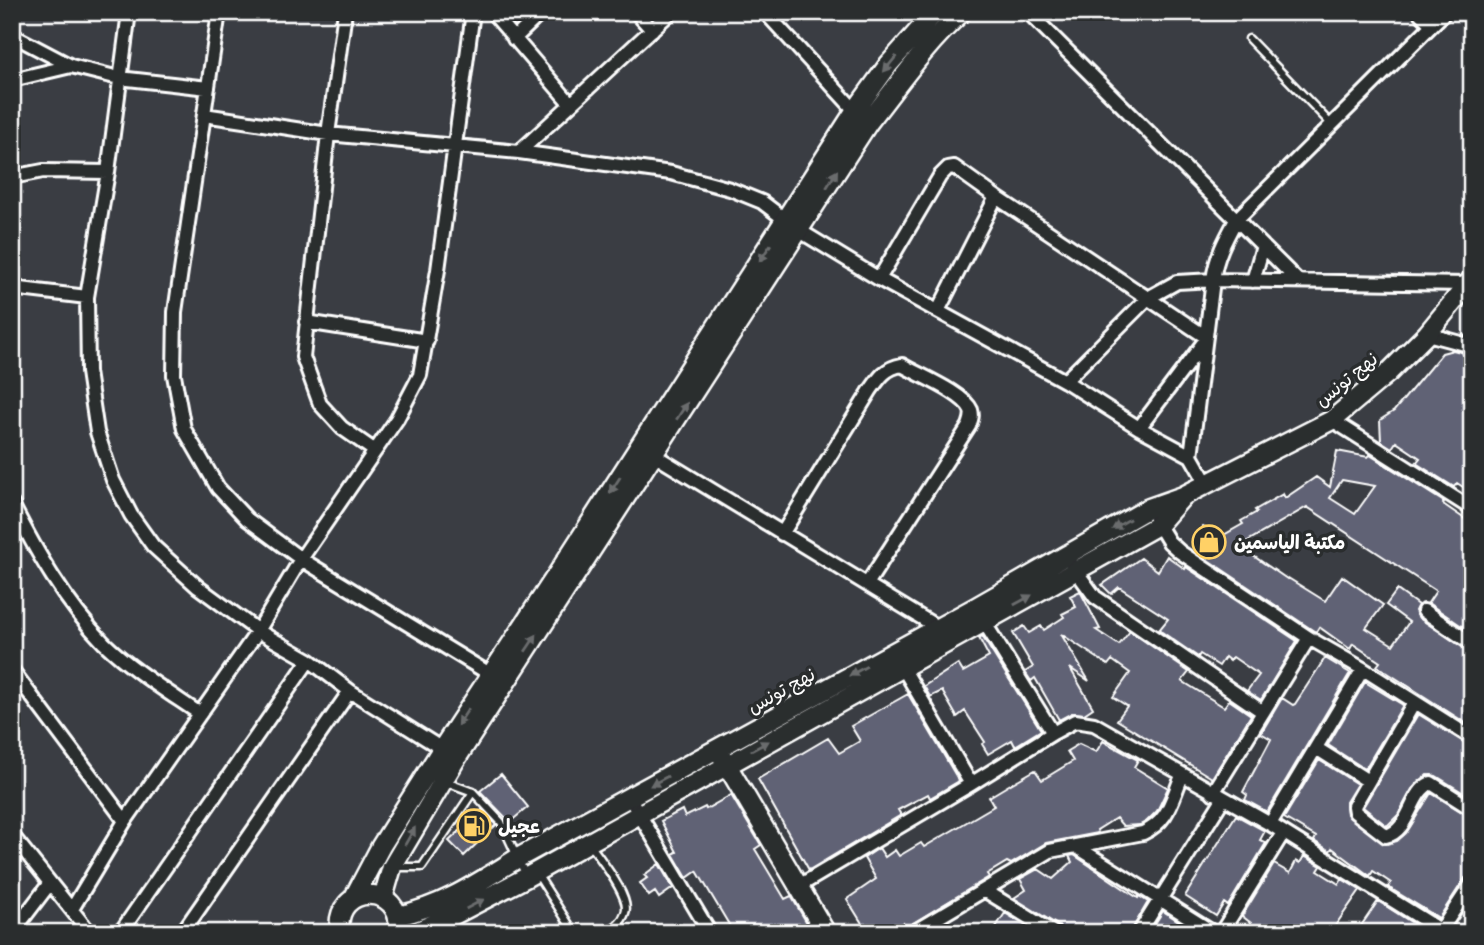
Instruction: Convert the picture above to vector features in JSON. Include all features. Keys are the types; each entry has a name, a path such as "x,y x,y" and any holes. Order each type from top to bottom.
{"street":[{"path":"129,12 108,172 86,297 88,372 97,432 113,480 131,515 153,546 198,587 258,631 309,660 350,691 449,754"},
{"path":"219,12 175,312 174,375 184,429 218,488 247,519 301,559 498,679"},
{"path":"345,12 328,134 303,357 320,404 342,428 375,451"},
{"path":"72,909 125,821 258,631 301,559 410,398 420,375 427,341 473,12"},
{"path":"492,12 570,103"},
{"path":"514,40 542,12"},
{"path":"636,12 652,30"},
{"path":"519,152 671,12"},
{"path":"765,12 861,117"},
{"path":"353,899 381,846 449,754 793,226 861,117 890,64 935,12"},
{"path":"861,117 961,12"},
{"path":"1028,12 1298,281"},
{"path":"1419,12 1432,25"},
{"path":"1191,456 1216,261 1236,220 1445,12"},
{"path":"12,35 71,66 119,78 208,89"},
{"path":"12,80 71,66"},
{"path":"204,115 328,134 453,148 519,152 671,173 730,189 762,202 793,226 879,279 1065,381 1139,428 1191,456 1207,484"},
{"path":"879,279 940,176 948,168 954,167 1205,339"},
{"path":"12,177 43,171 108,172"},
{"path":"938,311 996,197"},
{"path":"1253,281 1263,246"},
{"path":"1065,381 1148,298 1177,282 1470,282"},
{"name":"نهج تونس","path":"398,924 447,901 518,858 718,748 898,660 947,643 980,615 1070,563 1149,508 1183,496 1332,420 1388,373 1427,334 1470,282"},
{"path":"12,288 86,297"},
{"path":"306,322 427,341"},
{"path":"1427,334 1472,346"},
{"path":"1139,428 1205,339"},
{"path":"782,534 883,373 902,365 962,399 971,409 969,426 867,584"},
{"path":"1332,420 1471,508"},
{"path":"647,450 937,627 947,643"},
{"name":"نهج تونس","path":"1070,563 1158,525 1183,496"},
{"path":"12,504 46,567 76,610 105,644 200,714"},
{"path":"1149,508 1158,525 1180,552 1309,638 1472,738"},
{"path":"1070,563 1096,597 1263,712"},
{"path":"1424,611 1472,644"},
{"path":"980,615 1053,733"},
{"name":"نهج تونس","path":"413,933 531,875 727,765 898,660 937,627 980,615"},
{"path":"1139,933 1263,712 1309,638"},
{"path":"120,933 309,660"},
{"path":"898,660 971,784"},
{"path":"1270,824 1363,669"},
{"path":"12,670 125,821"},
{"path":"182,933 350,691"},
{"path":"1414,703 1368,780 1354,810 1386,836 1397,831 1429,783 1472,809"},
{"path":"799,886 1075,722 1094,724 1270,824 1441,932 1472,883"},
{"path":"718,748 826,933"},
{"path":"1316,748 1368,780"},
{"path":"383,898 392,867 442,780 449,754"},
{"path":"912,933 1050,850 1065,846 1077,847 1156,828 1163,821 1182,776"},
{"path":"629,797 710,933"},
{"path":"1221,933 1283,833"},
{"path":"12,835 90,933"},
{"path":"1077,847 1214,933"},
{"path":"12,933 50,883"},
{"path":"984,890 1054,933"},
{"path":"340,933 339,917 347,904 368,894 390,902 398,924"}],"lane":[{"path":"1249,39 1332,125"},
{"path":"442,780 473,792 501,822 518,858 577,933"},
{"path":"392,867 422,867 473,792"},
{"path":"589,842 626,899 627,911 618,925 605,933"}],"building":[{"path":"1453,350 1472,355 1472,493 1457,483 1454,487 1416,463 1420,458 1396,442 1392,448 1381,441 1380,420 1394,411 1442,353"},
{"path":"1337,451 1368,457 1370,455 1444,502 1443,504 1472,524 1472,633 1428,603 1436,591 1307,507 1239,546 1325,601 1342,576 1383,605 1366,628 1393,645 1409,622 1386,605 1397,590 1418,605 1415,611 1419,618 1472,653 1472,727 1377,666 1380,662 1353,644 1350,649 1319,627 1314,631 1202,556 1197,536 1203,526 1220,537 1243,524 1241,521 1257,512 1255,510 1283,494 1285,498 1316,477 1330,487","holes":["1342,480 1375,486 1355,514 1330,498"]},
{"path":"1167,556 1297,641 1261,700 1247,691 1259,675 1233,657 1230,661 1225,657 1219,666 1200,654 1198,657 1159,630 1168,619 1119,587 1111,594 1102,585 1141,558 1158,571"},
{"path":"1080,591 1100,629 1096,630 1119,645 1130,631 1189,672 1182,681 1224,707 1229,700 1251,715 1212,778 1117,720 1127,706 1113,697 1130,673 1112,660 1108,665 1061,634 1089,681 1070,668 1093,708 1084,714 1072,713 1059,720 1035,678 1031,681 1025,672 1033,667 1013,633 1024,626 1029,633 1041,626 1044,630 1064,617 1062,614 1076,607 1070,596"},
{"path":"982,636 1041,730 1015,746 1012,740 988,754 982,744 985,742 965,711 957,717 942,691 930,697 924,686 958,664 963,672 989,657 979,638"},
{"path":"1325,658 1350,673 1267,812 1245,800 1247,795 1243,792 1271,739 1261,733 1282,698 1295,704"},
{"path":"1365,682 1403,705 1365,769 1328,745"},
{"path":"908,694 959,781 930,798 928,794 898,810 901,815 809,870 758,779 828,738 839,753 860,741 851,726"},
{"path":"1418,714 1472,747 1472,798 1436,776 1427,775 1412,789 1398,815 1387,826 1363,807"},
{"path":"1103,741 1138,760 1134,767 1168,788 1157,811 1147,821 1140,825 1123,826 1116,818 1097,830 1098,833 1046,843 1011,864 1007,862 987,874 989,877 905,928 903,923 888,933 868,933 847,899 876,879 864,858 879,848 885,857 895,850 899,856 921,843 924,847 994,806 989,797 1009,785 1035,770 1042,780 1073,761 1067,751 1079,744 1096,752"},
{"path":"1319,760 1357,784 1346,802 1347,814 1384,844 1397,841 1406,833 1431,793 1472,818 1472,874 1465,878 1439,918 1388,887 1391,883 1373,871 1370,876 1332,848 1330,851 1314,841 1316,837 1284,818"},
{"path":"501,774 528,807 510,822 480,791"},
{"path":"731,795 761,845 755,849 785,899 791,896 813,933 777,933 775,929 767,933 734,933 697,871 687,878 673,854 677,852 661,821 682,810 685,817"},
{"path":"482,810 496,825 464,856 449,841"},
{"path":"1236,815 1265,831 1260,840 1266,843 1228,906 1224,903 1216,916 1185,896"},
{"path":"1074,855 1148,902 1130,933 1063,933 1059,926 1014,898 1026,890 1020,879 1038,869 1053,879 1072,862 1069,856"},
{"path":"1304,856 1321,866 1318,871 1339,884 1342,879 1360,890 1330,933 1245,933 1251,923 1242,916 1274,864 1290,873 1296,861 1300,863"},
{"path":"659,864 673,888 659,898 655,892 649,896 640,883 647,878 644,875"},
{"path":"1378,901 1428,933 1356,933"},
{"path":"1163,911 1197,933 1149,933"},
{"path":"1005,913 1037,933 992,933"}],"place":[{"name":"مكتبة الياسمين","path":"1209,542"},
{"name":"عجيل","path":"474,826"}]}
